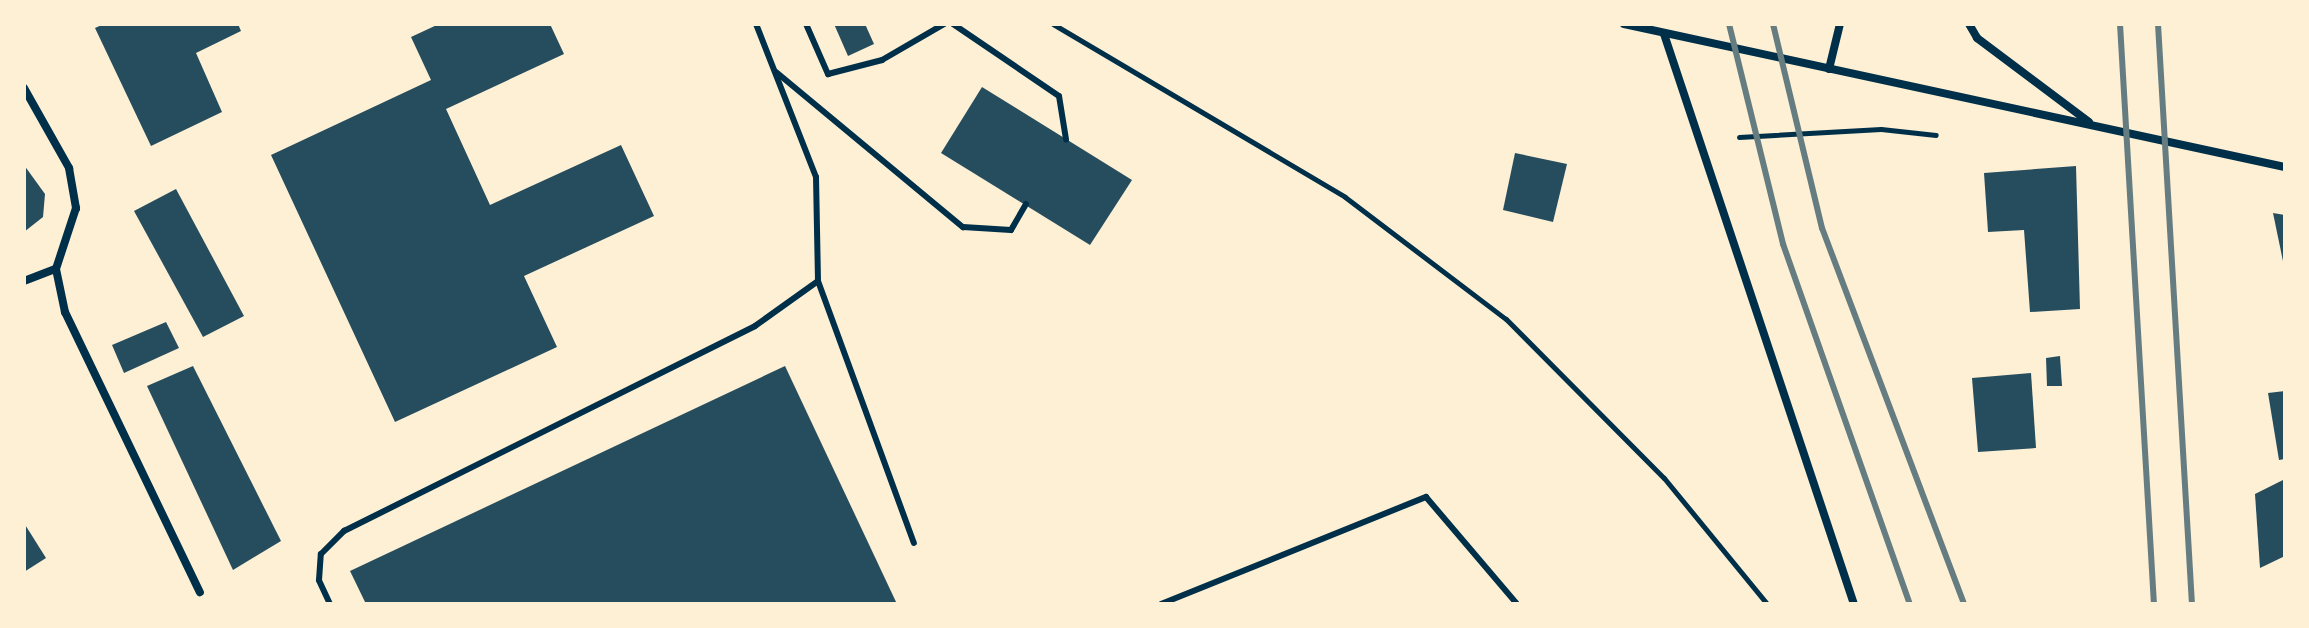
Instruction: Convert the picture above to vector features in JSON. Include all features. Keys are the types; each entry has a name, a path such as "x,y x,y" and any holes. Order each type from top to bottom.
{"street":[{"path":"1624,24 2285,167"},
{"path":"1829,69 1840,24"},
{"path":"1969,24 1977,38 2093,125"},
{"path":"1664,34 1854,604"},
{"path":"24,88 69,168 76,208 56,269 65,312 200,592"},
{"path":"24,281 56,269"}],"lane":[{"path":"756,24 816,177 818,281 914,543"},
{"path":"806,24 828,74 882,60 944,24"},
{"path":"953,24 1059,96 1066,139"},
{"path":"774,70 963,227 1011,230 1026,204"},
{"path":"330,604 319,580 321,554 344,531 755,326 818,281"},
{"path":"1161,604 1426,497 1517,604"}],"path":[{"path":"1053,24 1345,197 1506,319 1664,478 1767,604"},
{"path":"1702,143 1881,129 1953,137"}],"building":[{"path":"104,24 238,24 241,31 196,53 222,112 151,146 95,28"},
{"path":"439,24 550,24 564,54 446,109 490,205 621,145 654,216 524,276 557,347 395,422 271,155 431,80 411,37"},
{"path":"834,24 865,24 874,44 848,56"},
{"path":"982,87 1132,180 1090,245 941,153"},
{"path":"1515,153 1567,164 1553,222 1503,210"},
{"path":"24,165 45,194 43,217 24,232"},
{"path":"2076,166 2080,309 2030,312 2024,230 1988,232 1984,173"},
{"path":"176,189 244,316 203,337 134,211"},
{"path":"2273,213 2285,215 2285,266 2284,266"},
{"path":"166,322 179,348 124,373 112,345"},
{"path":"2060,356 2062,386 2047,386 2046,358"},
{"path":"193,366 281,541 233,570 147,386"},
{"path":"785,366 897,604 366,604 350,571"},
{"path":"2031,373 2036,448 1978,452 1972,378"},
{"path":"2285,391 2285,459 2279,460 2268,393"},
{"path":"2285,479 2285,556 2260,568 2255,494"},
{"path":"24,523 46,558 24,572"}],"railway":[{"path":"1729,24 1783,244 1910,604"},
{"path":"1773,24 1822,228 1964,604"},
{"path":"2120,24 2154,604"},
{"path":"2158,24 2192,604"}]}
